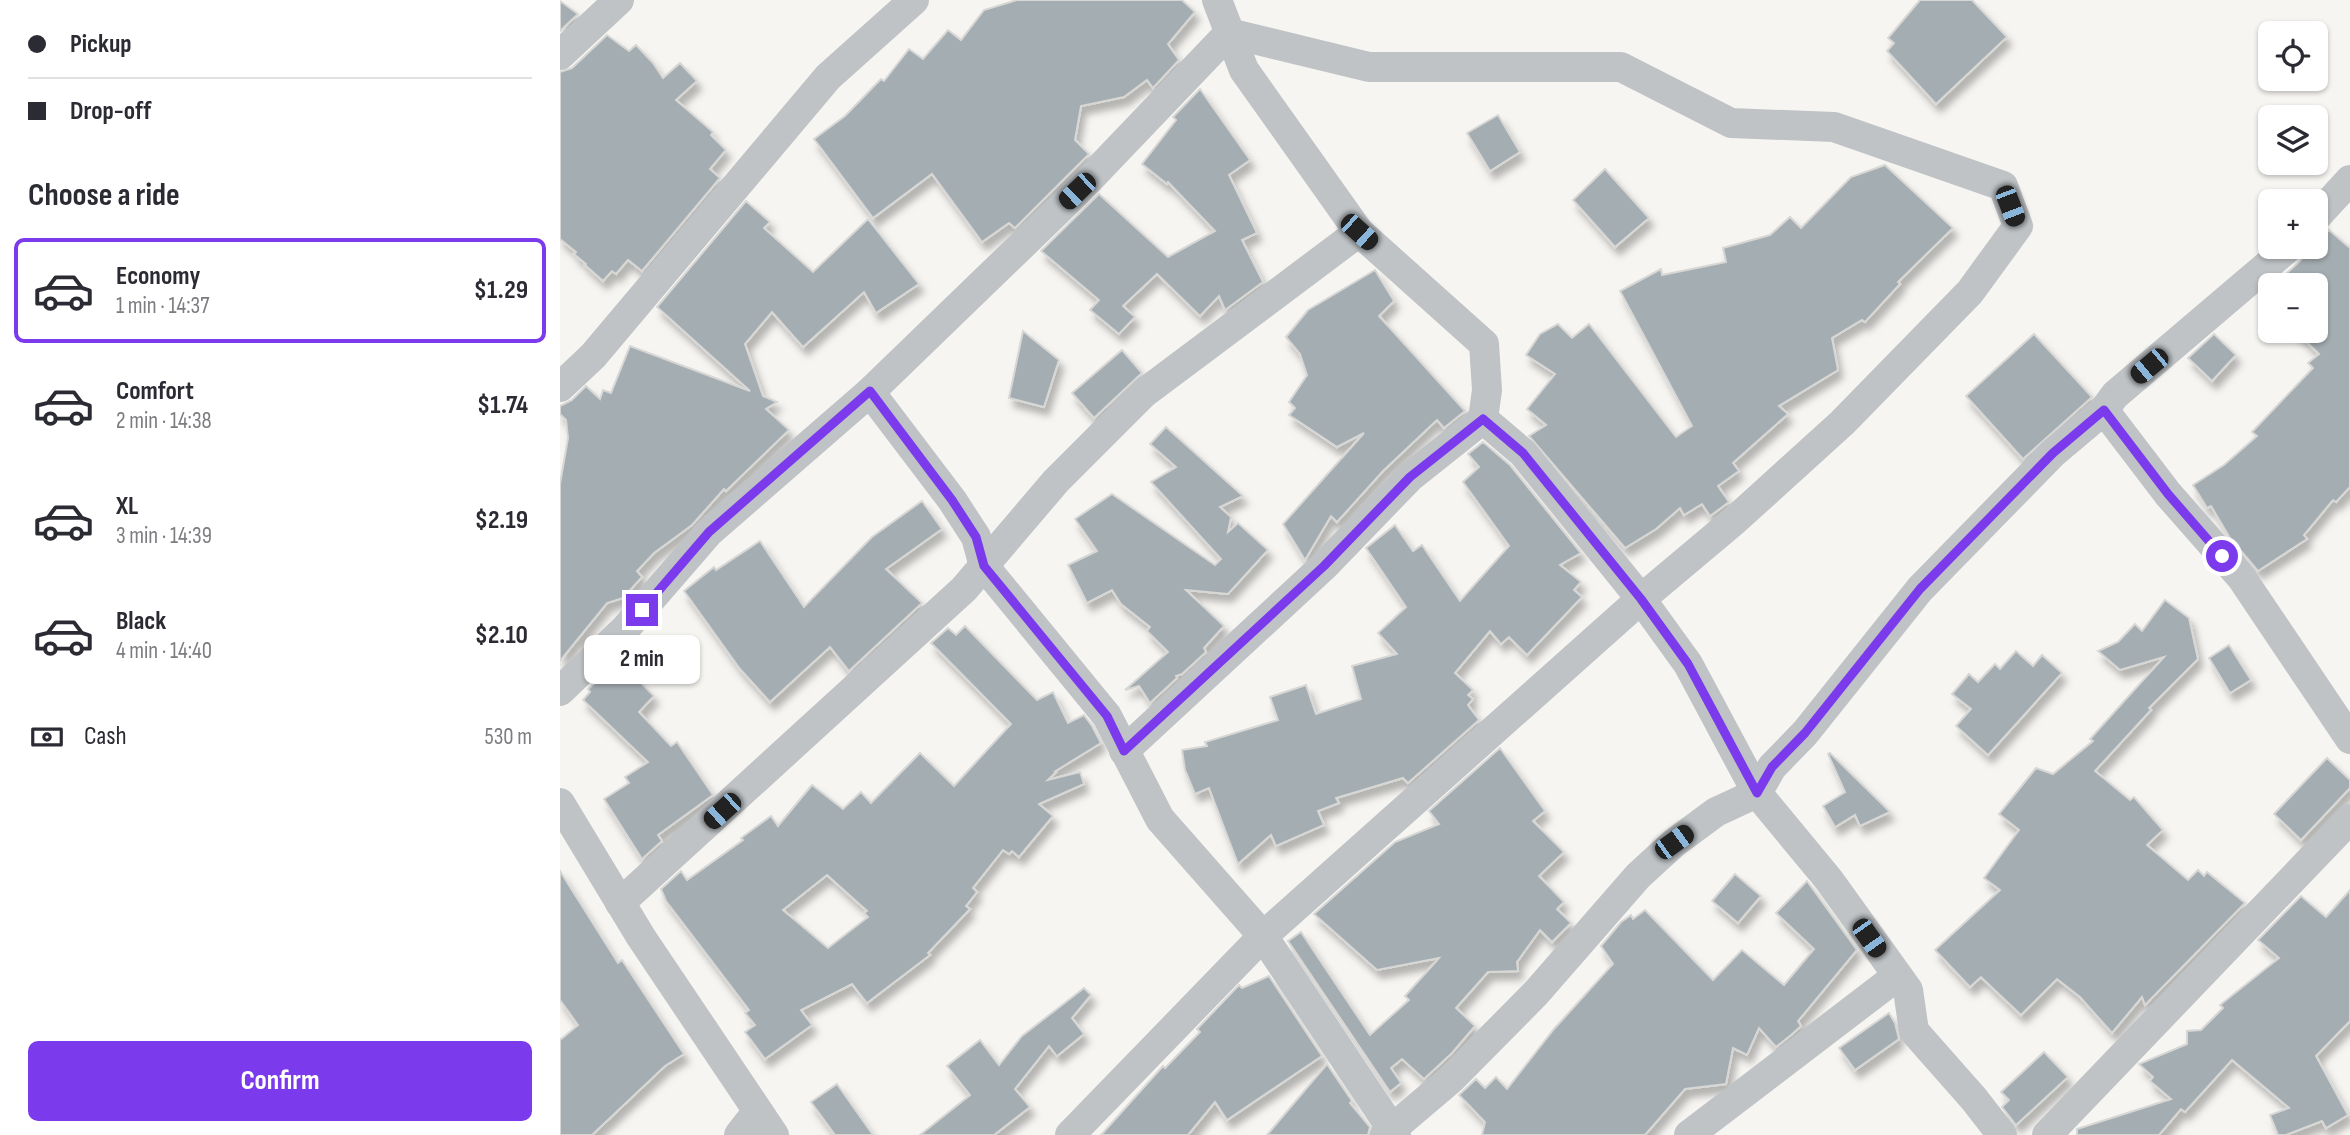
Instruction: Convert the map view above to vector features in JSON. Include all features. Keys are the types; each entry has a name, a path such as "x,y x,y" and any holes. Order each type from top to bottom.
{"street":[{"path":"560,55 619,0"},
{"path":"560,387 593,356 828,77 914,0"},
{"path":"1124,751 1324,566 1410,477 1483,419 1487,390 1484,344 1359,232 1244,70 1217,0"},
{"path":"560,691 625,629 709,532 870,391 1077,191 1229,33"},
{"path":"1070,1135 1263,936 1842,423 1970,292 2018,226 2003,186 1834,127 1731,123 1621,67 1368,67 1229,33"},
{"path":"2328,204 2350,180"},
{"path":"621,904 964,589 1055,481 1144,393 1359,232"},
{"path":"870,391 952,500 976,537 984,566 1107,716 1160,819 1263,936 1390,1133 1452,1078 1536,993 1638,876 1674,842 1716,812 1757,793 1772,767 1805,733 1920,589 2053,453 2104,410 2115,395 2275,259"},
{"path":"2104,410 2168,494 2241,577 2350,739"},
{"path":"1483,419 1523,453 1641,599 1688,664 1757,793 1829,880 1896,977 1908,990 1914,1031 2003,1135"},
{"path":"560,803 621,904 766,1123 738,1135"},
{"path":"2047,1135 2350,819"},
{"path":"1689,1135 1896,977"}],"building":[{"path":"1017,0 1182,0 1195,12 1168,44 1179,60 1153,88 1147,80 1124,97 1081,106 1075,140 1089,154 1015,228 1009,223 982,242 932,174 873,218 814,139 845,116 881,79 884,81 909,49 923,59 948,30 961,40 984,10"},
{"path":"1920,0 1972,0 2007,37 1936,104 1887,51 1894,43 1888,38"},
{"path":"560,1 578,14 560,31"},
{"path":"607,35 629,51 636,45 663,78 680,63 697,81 676,100 713,132 711,135 726,150 710,169 720,178 642,271 628,260 616,274 612,271 603,281 560,239 560,72 572,68"},
{"path":"1200,89 1250,160 1229,175 1257,233 1242,240 1263,282 1225,310 1219,296 1200,316 1157,274 1123,306 1135,317 1119,334 1090,310 1099,300 1041,251 1099,194 1168,257 1215,231 1168,182 1167,184 1142,164 1176,120 1173,117"},
{"path":"1498,115 1520,152 1490,171 1467,133"},
{"path":"1885,165 1953,228 1898,282 1900,284 1865,322 1862,320 1832,338 1838,370 1779,406 1788,414 1733,463 1739,471 1718,486 1729,502 1710,516 1702,504 1684,515 1680,508 1656,529 1625,548 1529,436 1546,425 1527,409 1555,374 1526,355 1540,334 1558,324 1572,338 1589,324 1676,437 1692,426 1620,291 1661,269 1662,275 1726,262 1723,248 1770,235 1790,217 1801,228 1851,177"},
{"path":"1605,169 1649,218 1615,247 1573,200"},
{"path":"746,201 770,222 764,228 813,272 868,219 919,284 876,313 864,292 803,347 772,312 745,344 763,396 777,402 766,409 789,430 726,491 724,489 692,525 654,553 637,571 642,577 623,598 607,603 560,661 560,484 568,438 566,420 560,414 560,406 572,400 586,386 600,399 603,390 611,393 630,346 750,391 657,307"},
{"path":"2328,231 2350,248 2350,487 2336,502 2333,500 2304,535 2307,539 2258,571 2230,538 2211,506 2207,508 2193,485 2224,465 2257,436 2252,432 2313,368 2308,363 2319,354 2308,343 2328,343 2328,273 2287,273 2301,259 2328,259"},
{"path":"1375,270 1394,301 1379,316 1465,411 1444,428 1437,420 1383,471 1337,522 1331,516 1305,560 1283,524 1364,433 1337,447 1289,415 1295,408 1289,402 1307,375 1300,354 1286,337 1308,310"},
{"path":"1023,331 1059,360 1044,407 1009,398"},
{"path":"2034,334 2092,397 2023,459 1966,396"},
{"path":"2214,334 2236,355 2212,381 2188,358"},
{"path":"1122,350 1142,373 1094,418 1072,393"},
{"path":"1166,427 1243,496 1220,507 1231,517 1228,532 1238,523 1268,550 1228,594 1186,590 1224,626 1204,648 1206,652 1182,674 1176,676 1177,678 1150,703 1139,686 1125,690 1168,652 1147,631 1150,627 1121,604 1112,590 1087,603 1068,565 1097,551 1075,519 1112,494 1215,565 1221,559 1151,482 1176,467 1150,444"},
{"path":"1483,442 1510,465 1581,553 1560,565 1581,582 1574,590 1582,597 1527,655 1509,637 1501,644 1490,631 1455,673 1473,690 1468,695 1473,699 1468,705 1479,720 1408,783 1403,778 1336,798 1339,803 1318,811 1324,825 1276,846 1271,835 1238,864 1209,788 1195,794 1185,770 1182,750 1207,746 1205,742 1278,720 1270,697 1306,685 1316,714 1361,699 1352,666 1397,654 1378,633 1406,607 1366,548 1395,525 1413,551 1422,545 1460,601 1509,546 1463,482 1479,467 1468,454"},
{"path":"922,501 942,529 886,569 922,603 849,671 830,647 770,702 740,669 684,591 714,567 716,570 760,541 804,607 872,537"},
{"path":"2165,600 2189,618 2198,659 2149,708 2151,710 2095,771 2130,800 2134,797 2163,830 2147,845 2188,880 2198,870 2204,876 2207,872 2245,903 2145,1005 2142,997 2112,1033 2080,997 2057,979 2021,1015 1981,977 1970,987 1935,950 2000,890 1984,878 2019,830 1999,814 2036,768 2053,774 2093,741 2090,739 2164,657 2120,670 2098,651 2118,642 2135,624 2142,631"},
{"path":"965,626 1037,700 1053,692 1068,723 1084,715 1101,743 1054,772 1057,771 1048,780 1080,772 1084,784 1039,804 1053,816 1019,857 1012,851 1009,854 1003,850 973,888 977,892 966,906 970,909 928,953 930,955 867,1003 852,984 801,1010 812,1025 765,1059 745,1032 755,1025 745,1013 749,1010 666,901 661,889 681,871 687,880 743,840 741,838 771,816 778,826 812,785 843,809 861,792 871,803 920,753 954,786 1011,724 931,643 948,628 956,635","holes":["827,875 867,911 864,913 868,917 828,948 783,910"]},
{"path":"2229,645 2251,680 2230,693 2209,658"},
{"path":"2016,651 2033,666 2042,655 2062,673 1988,755 1956,726 1971,709 1952,694 1969,674 1978,682 1995,664 2000,669"},
{"path":"619,661 654,696 639,712 671,746 677,742 713,795 658,835 662,841 642,859 604,799 629,783 625,777 648,762 583,700 590,692 588,689"},
{"path":"1500,748 1545,811 1533,821 1564,852 1539,876 1564,902 1557,909 1571,923 1552,942 1540,930 1517,962 1518,971 1488,972 1456,1008 1475,1026 1452,1053 1424,1079 1402,1059 1391,1068 1401,1083 1390,1092 1288,941 1301,932 1370,1035 1409,1000 1405,996 1439,958 1377,970 1314,914 1395,842 1439,824 1429,811"},
{"path":"1828,754 1890,812 1860,826 1855,815 1835,827 1823,806 1845,792"},
{"path":"2327,758 2350,780 2350,788 2301,840 2274,814"},
{"path":"560,871 618,963 622,960 684,1054 665,1066 592,1135 560,1135 560,1040 578,1025 560,1000"},
{"path":"1735,874 1761,896 1738,923 1712,901"},
{"path":"1807,881 1857,950 1798,1021 1801,1026 1776,1047 1759,1028 1747,1055 1733,1048 1726,1084 1685,1089 1645,1135 1482,1135 1485,1122 1459,1095 1476,1079 1485,1088 1496,1077 1507,1089 1554,1029 1613,964 1601,946 1621,922 1631,915 1633,919 1645,910 1713,980 1742,950 1784,985 1814,949 1776,913"},
{"path":"2350,890 2350,1021 2316,1056 2348,1115 2326,1128 2322,1121 2286,1135 2278,1135 2270,1115 2289,1108 2232,1060 2185,1112 2181,1109 2159,1135 2077,1135 2077,1129 2171,1099 2150,1081 2153,1077 2139,1064 2187,1044 2187,1031 2201,1030 2223,1008 2220,1005 2279,958 2258,940 2301,896 2326,917"},
{"path":"1269,976 1322,1056 1227,1120 1215,1102 1188,1135 1101,1135 1163,1066 1165,1068 1200,1032 1197,1029 1239,985 1242,988"},
{"path":"1084,988 1091,995 1072,1018 1084,1034 1057,1056 1049,1046 1015,1089 1030,1107 994,1135 920,1135 970,1095 947,1066 980,1040 999,1065 1022,1036"},
{"path":"1889,1013 1899,1039 1855,1070 1839,1048"},
{"path":"2044,1052 2068,1077 2016,1125 2002,1107 2009,1100 2001,1092"},
{"path":"1327,1064 1352,1101 1350,1103 1370,1127 1368,1135 1267,1135"},
{"path":"837,1084 873,1135 835,1135 811,1102"}],"route":[{"path":"642,610 709,532 870,391 952,500 976,537 984,566 1107,716 1124,751 1324,566 1410,477 1483,419 1523,453 1641,599 1688,664 1757,793 1772,767 1805,733 1920,589 2053,453 2104,410 2168,494 2222,556"}]}
